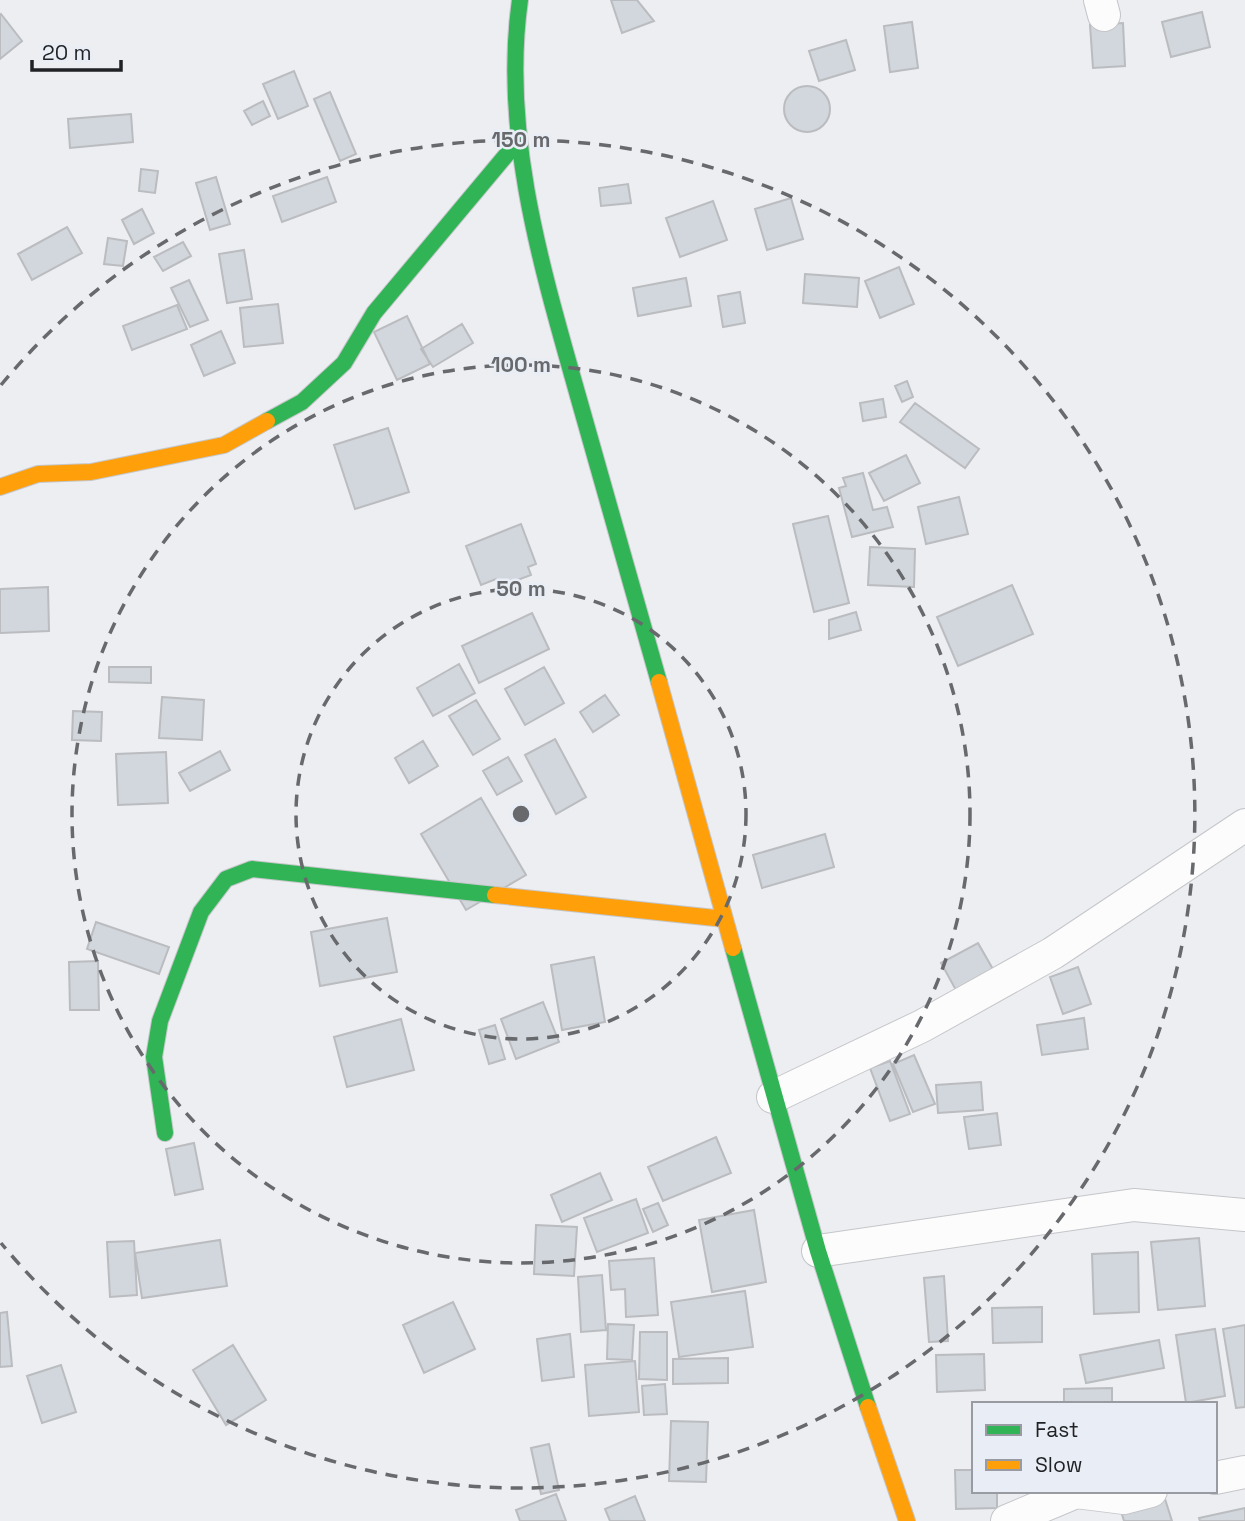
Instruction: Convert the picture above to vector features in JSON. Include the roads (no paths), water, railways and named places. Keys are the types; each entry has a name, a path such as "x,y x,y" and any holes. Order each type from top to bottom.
{"street":[{"path":"520,0 516,29 518,141 544,273 773,1097 818,1251 907,1521"},
{"path":"0,487 38,474 92,472 224,445 302,402 344,363 374,313 518,141"},
{"path":"773,1097 922,1026 1053,953 1245,825"},
{"path":"164,1133 154,1058 160,1021 201,912 226,879 252,869 725,919"},
{"path":"818,1251 1134,1205 1245,1215"},
{"path":"1217,1478 1245,1472"},
{"path":"1007,1521 1074,1493"},
{"path":"1084,1493 1125,1498 1144,1493"}]}
